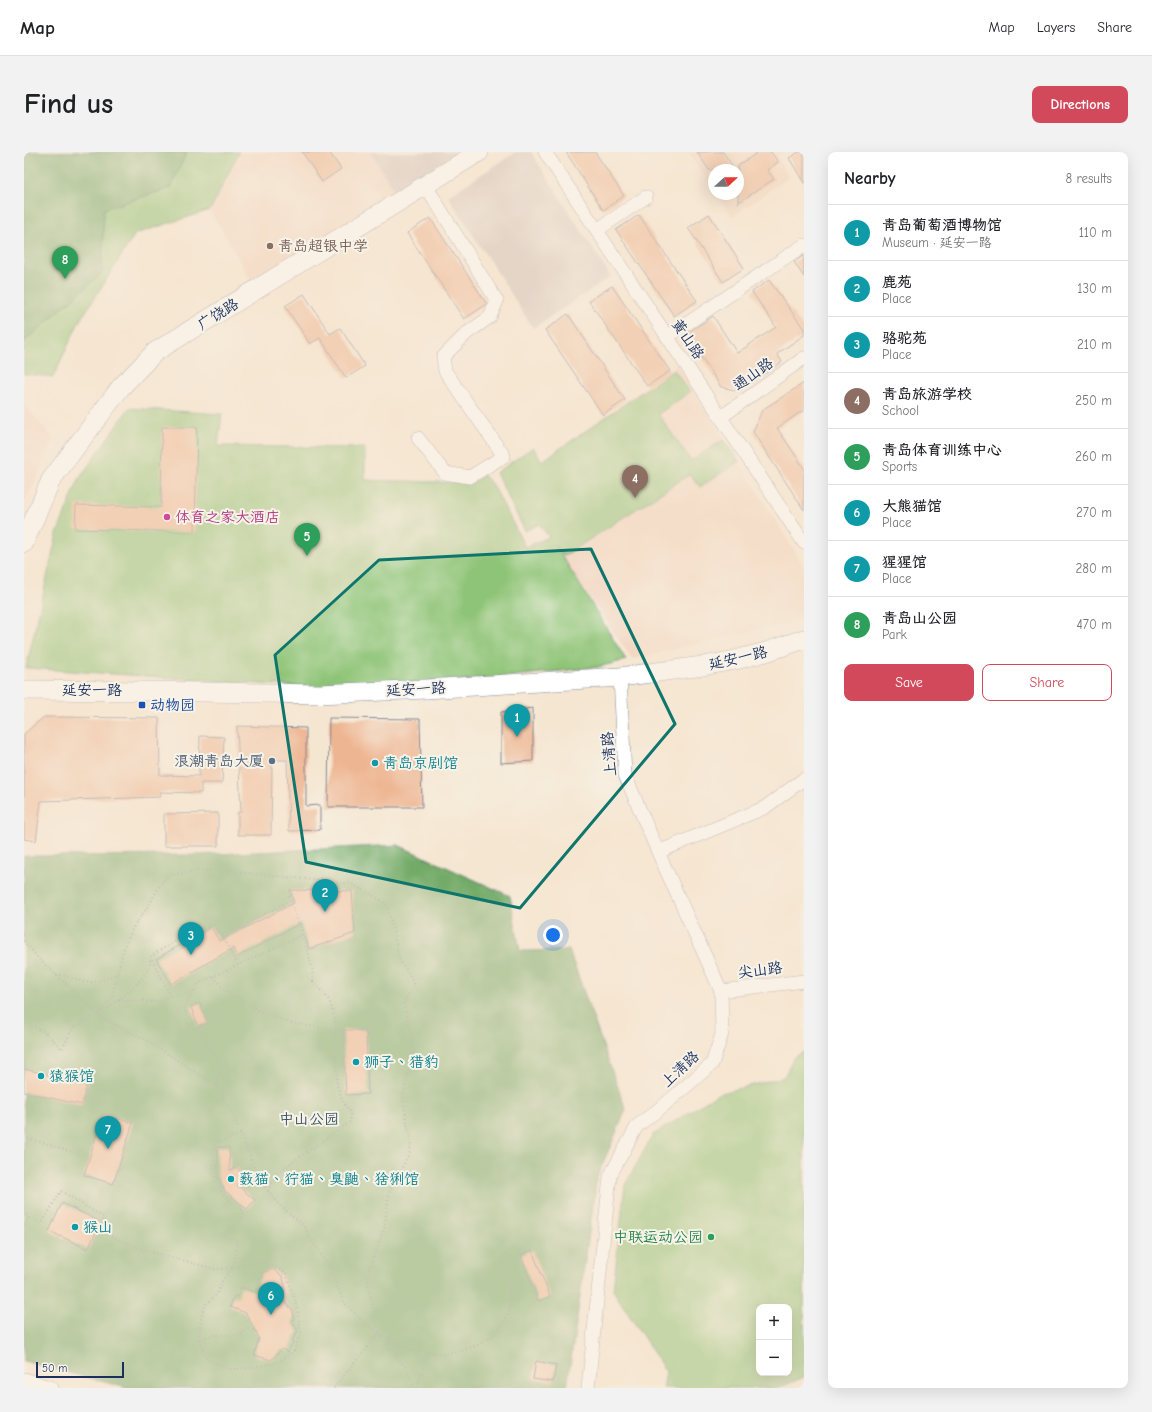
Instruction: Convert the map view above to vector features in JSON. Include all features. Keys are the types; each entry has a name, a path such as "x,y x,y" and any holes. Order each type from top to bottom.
{"main road":[{"name":"广饶路","path":"24,543 51,480 121,387 155,352 479,152"},
{"name":"延安一路","path":"24,690 320,694 620,677 703,666 735,660 766,652 804,639"}],"street":[{"name":"黄山路","path":"545,152 804,543"},
{"path":"418,438 445,473 470,477 504,456 445,371 444,357 467,333 490,317 497,301 426,186"},
{"path":"597,230 646,197"},
{"path":"667,337 804,245"},
{"name":"通山路","path":"721,417 804,358"},
{"name":"上清路","path":"588,1388 610,1176 637,1126 712,1064 722,1034 721,991 625,775 620,677"},
{"path":"658,852 764,808 804,779"},
{"name":"尖山路","path":"721,991 804,981"},
{"path":"24,1379 52,1388"}],"path":[{"path":"98,1015 111,999 124,947 134,926 167,876 194,871 220,870 352,884 383,901 388,908 400,962 409,974 414,985 403,1003 413,1038 413,1056 405,1084 404,1100 411,1139 410,1152 389,1193 384,1229 369,1269 368,1285 379,1333 406,1368 416,1388"},
{"path":"268,1191 278,1172 350,1122 351,1113 343,1102 337,1084 335,1019 331,1010 330,1002 320,989 313,983 311,961 288,892"},
{"path":"223,936 290,901"},
{"path":"150,957 204,927 213,924 223,936 238,965"},
{"path":"216,1085 220,1072 220,1063 208,1046 201,1031 188,1026 184,1007 199,983 302,935"},
{"path":"24,941 39,959 98,1015 141,1037 216,1085 234,1117 259,1179 279,1205 302,1224 327,1264 344,1302 364,1323 379,1333 410,1349 442,1354 464,1350 478,1345 492,1337 503,1325 510,1309 510,1293 503,1268 502,1256 510,1249 521,1250"},
{"path":"24,1022 46,1034 62,1049 73,1028 98,1015 119,999 140,979 149,968 150,957"},
{"path":"119,999 159,1002 170,996 150,957"},
{"path":"55,975 69,976 86,982 104,980 118,973"},
{"path":"214,976 223,989 258,1010 290,1023 336,1030"},
{"path":"24,1211 29,1218 42,1223 61,1191 103,1218 103,1228 110,1236 145,1250 215,1269 233,1268 260,1261 286,1273 297,1307 302,1332 294,1351 276,1363 250,1368 230,1369 208,1360 198,1339 202,1314 206,1304 217,1294 223,1279 233,1268 237,1243 233,1238 224,1237 223,1233 242,1221 244,1212 222,1193 215,1177 213,1147 216,1143 240,1134"},
{"path":"24,1137 79,1154"},
{"path":"198,1339 213,1335 239,1335 249,1328"},
{"path":"334,1388 379,1333"},
{"path":"416,1388 428,1352"}],"highlighted area":[{"path":"591,549 675,724 520,908 306,862 275,655 379,560"}],"shaded area":[{"name":"青岛超银中学","path":"239,152 370,152 397,194 251,281 210,210"},
{"path":"370,152 462,152 397,194"},
{"path":"516,152 531,152 611,277 533,328 448,196"},
{"path":"688,152 784,152 777,157 789,177 732,217 720,200 744,200 744,164 708,164 708,182"},
{"path":"678,364 804,566 804,618 777,626 632,659 539,524 525,531 542,461"},
{"path":"24,405 55,440 24,504"}],"green space":[{"path":"24,152 239,152 210,210 135,234 78,324 53,377 24,374"},
{"path":"24,152 187,152 170,188 104,209 102,273 24,342"},
{"path":"674,370 690,392 658,414 691,461 723,440 739,461 700,487 690,474 564,556 556,546 626,660 598,667 484,679 319,688 26,668 57,534 79,479 129,408 222,414 218,446 365,448 365,480 472,483 484,475 494,487 525,547 549,537 539,524 525,531 496,473 533,447 542,461"},
{"name":"中山公园","path":"398,845 510,896 520,951 569,950 626,1110 597,1177 567,1388 127,1388 24,1361 24,856 196,855"},
{"name":"中联运动公园","path":"804,1052 804,1377 777,1388 663,1388 666,1372 613,1290 625,1185 653,1135 718,1094 784,1077 794,1057"}],"building":[{"path":"302,152 329,152 341,169 322,182"},
{"path":"566,152 595,152 624,196 603,210"},
{"path":"697,152 723,152 731,164 708,164 708,168"},
{"path":"758,152 771,152 778,162 767,170 774,179 744,199 744,164 741,164"},
{"path":"799,152 804,152 804,183 789,158"},
{"path":"709,214 744,268 723,282 688,228"},
{"path":"639,215 697,301 674,316 616,230"},
{"path":"430,218 487,304 464,319 407,233"},
{"path":"804,255 804,277 794,262"},
{"path":"769,280 804,329 804,335 777,354 782,362 739,391 721,387 686,334 713,316 737,353 776,327 752,292"},
{"path":"612,286 670,371 647,386 589,301"},
{"path":"304,294 330,334 340,328 365,366 346,378 320,338 310,344 285,306"},
{"path":"568,314 625,400 603,415 545,330"},
{"path":"804,383 804,410 777,428 804,468 804,510 753,432 762,410"},
{"path":"162,427 197,427 195,532 75,529 76,505 161,507"},
{"path":"533,708 533,761 501,763 501,712"},
{"path":"44,717 159,718 160,775 199,776 200,736 224,737 222,783 201,783 201,793 160,792 160,797 41,801 36,841 24,839 24,734"},
{"name":"青岛京剧馆","path":"329,718 420,719 422,807 328,807"},
{"name":"浪潮青岛大厦","path":"237,726 306,728 306,806 320,805 320,830 289,831 287,760 272,760 271,835 238,835 238,812 241,812"},
{"path":"218,813 218,846 164,846 164,814"},
{"path":"290,890 352,891 355,933 309,949 301,923 237,957 233,948 171,984 156,959 211,927 219,941 294,903"},
{"path":"200,1003 208,1023 198,1026 191,1007"},
{"name":"狮子、猎豹","path":"343,1030 366,1030 368,1094 346,1095"},
{"name":"猿猴馆","path":"24,1069 87,1083 82,1105 24,1092"},
{"path":"103,1114 133,1123 113,1184 84,1175"},
{"name":"薮猫、狞猫、臭鼬、猞猁馆","path":"217,1147 229,1147 230,1171 237,1167 245,1181 237,1185 255,1200 247,1209 225,1191 218,1177"},
{"name":"猴山","path":"62,1203 101,1222 88,1249 49,1231"},
{"path":"532,1250 550,1297 538,1301 521,1255"},
{"path":"273,1269 282,1276 285,1285 284,1301 293,1311 294,1318 292,1322 298,1331 288,1352 282,1349 271,1360 254,1355 259,1338 246,1313 230,1307 234,1296 238,1297 241,1287 255,1292 262,1273"},
{"path":"536,1361 556,1365 553,1382 533,1379"}],"place":[{"name":"青岛超银中学","path":"270,246"},
{"name":"青岛山公园","path":"65,279"},
{"name":"青岛旅游学校","path":"635,498"},
{"name":"体育之家大酒店","path":"167,517"},
{"name":"青岛体育训练中心","path":"307,556"},
{"name":"动物园","path":"142,705"},
{"name":"青岛葡萄酒博物馆","path":"517,737"},
{"name":"浪潮青岛大厦","path":"272,761"},
{"name":"青岛京剧馆","path":"375,763"},
{"name":"鹿苑","path":"325,912"},
{"name":"骆驼苑","path":"191,955"},
{"name":"狮子、猎豹","path":"356,1062"},
{"name":"猿猴馆","path":"41,1076"},
{"name":"猩猩馆","path":"108,1149"},
{"name":"薮猫、狞猫、臭鼬、猞猁馆","path":"231,1179"},
{"name":"猴山","path":"75,1227"},
{"name":"中联运动公园","path":"711,1237"},
{"name":"大熊猫馆","path":"271,1315"}]}
